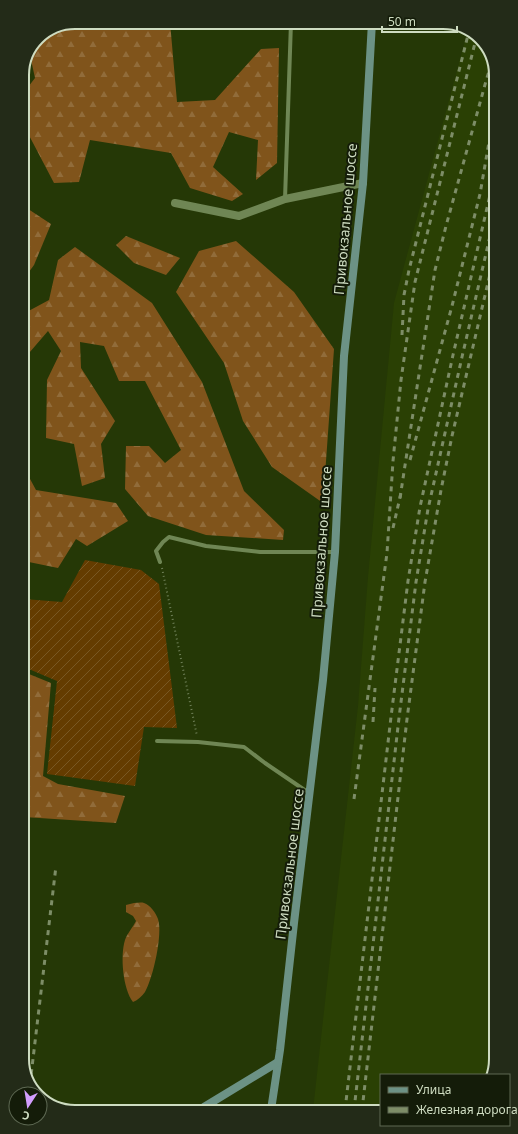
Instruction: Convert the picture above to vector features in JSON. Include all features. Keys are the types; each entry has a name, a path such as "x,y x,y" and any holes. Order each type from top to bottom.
{"street":[{"name":"Привокзальное шоссе","path":"272,1105 324,680 335,552 344,356 363,183 372,29"},
{"path":"175,203 239,216 285,199 363,183"},
{"path":"207,1105 278,1062"}],"lane":[{"path":"285,199 291,29"},
{"path":"160,562 156,551 169,537 206,546 260,552 335,552"},
{"path":"157,741 198,742 244,747 310,794"}],"path":[{"path":"160,562 198,742"}],"shaded area":[{"path":"467,35 481,49 487,60 489,75 489,1065 486,1074 380,1074 380,1105 314,1105 358,706 368,577 394,303"},
{"path":"85,560 141,570 159,584 177,728 144,727 135,786 47,774 57,681 29,669 29,599 62,602"}],"green space":[{"path":"171,29 177,102 215,100 261,49 279,48 277,163 256,180 258,140 229,132 213,167 243,194 232,201 190,188 171,153 90,140 79,182 54,183 29,135 29,86 35,78 31,62 37,49 42,42 49,37 66,30"},
{"path":"29,210 51,224 34,265 29,272"},
{"path":"126,236 180,258 166,275 134,263 116,245"},
{"path":"236,241 294,292 334,349 323,503 272,467 243,421 224,363 176,292 199,251"},
{"path":"75,247 152,303 202,382 244,491 284,530 283,540 206,535 148,516 125,489 126,446 149,446 165,463 181,450 145,381 119,381 104,346 80,342 81,368 115,421 101,444 105,478 82,486 74,444 46,438 47,380 61,351 48,331 29,353 29,311 49,300 58,260"},
{"path":"29,477 36,490 116,503 128,521 87,546 76,539 58,568 29,562"},
{"path":"29,674 51,683 43,776 58,784 125,796 116,823 29,817"},
{"path":"144,903 156,914 159,926 159,935 154,967 148,985 143,995 133,1002 127,989 123,972 123,947 127,935 136,921 133,916 126,912 126,905"}],"railway":[{"path":"402,335 404,295 409,270 468,36"},
{"path":"354,799 387,553 393,461 401,380 415,282 475,43"},
{"path":"400,498 435,270 489,72"},
{"path":"410,460 452,306 480,194 489,142"},
{"path":"346,1105 408,581 420,507 489,199"},
{"path":"355,1105 416,582 428,509 489,241"},
{"path":"363,1105 407,719 425,582 452,436 489,278"},
{"path":"393,528 401,493"},
{"path":"373,722 375,688"},
{"path":"31,1074 56,866"}]}
